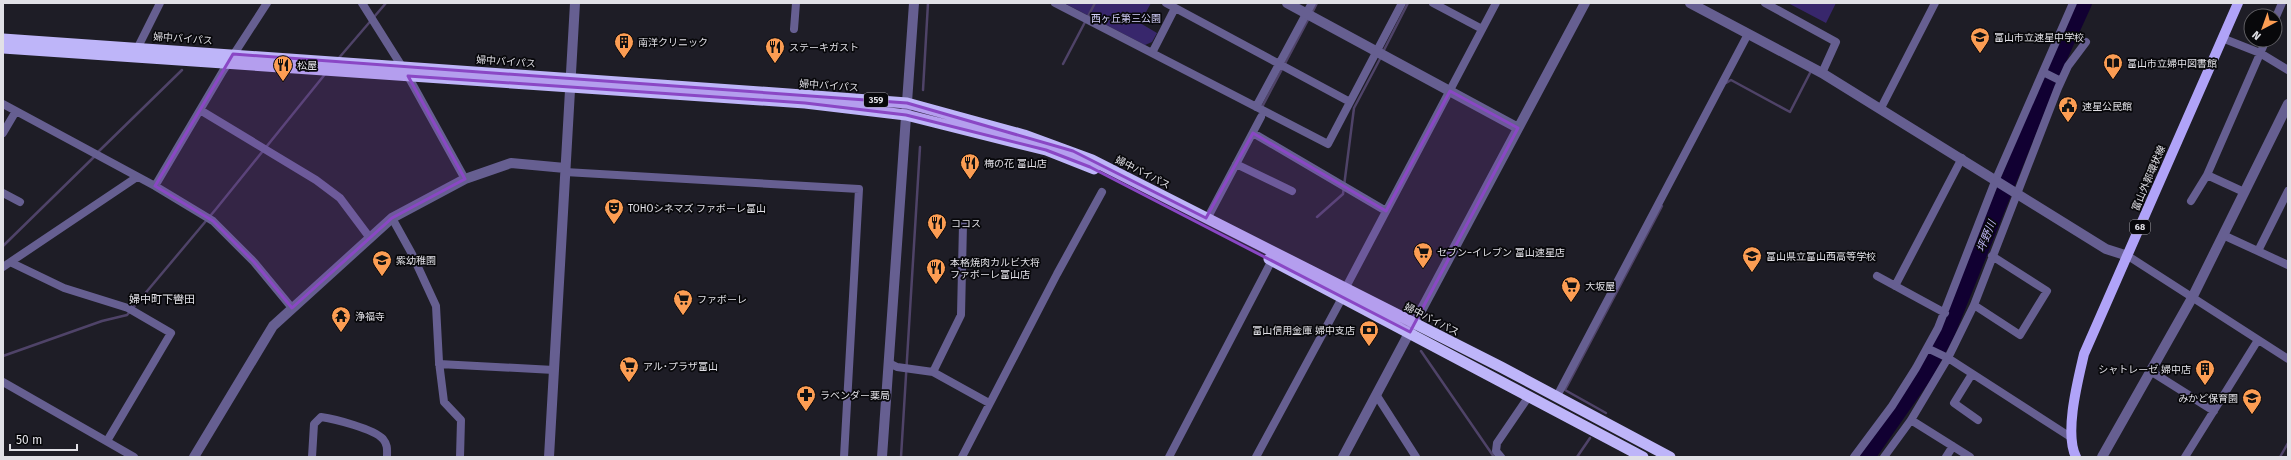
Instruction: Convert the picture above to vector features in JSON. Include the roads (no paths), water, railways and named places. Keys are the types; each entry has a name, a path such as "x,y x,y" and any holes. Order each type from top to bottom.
{"highway":[{"name":"婦中バイパス","path":"3,39 138,47 408,76 570,83 906,103 1016,133 1073,152 1207,219 1344,294"},
{"name":"婦中バイパス","path":"3,48 401,65 570,83 805,104 906,116 1046,150 1090,167 1272,260 1557,396 1670,457"},
{"name":"婦中バイパス","path":"1412,328 1529,396 1644,457"}],"main road":[{"name":"富山外郭環状線","path":"2076,457 2072,448 2074,400 2084,354 2238,3"}],"street":[{"path":"138,47 160,3"},
{"path":"155,186 231,58 267,3"},
{"path":"362,3 401,65"},
{"path":"549,457 575,3"},
{"path":"794,29 796,3"},
{"path":"882,457 914,3"},
{"path":"1055,3 1328,144 1377,52 1400,3"},
{"path":"1166,3 1350,102"},
{"path":"1287,3 1518,128"},
{"path":"1256,108 1312,3"},
{"path":"1433,3 1482,29"},
{"path":"1256,457 1344,294 1386,211 1496,3"},
{"path":"1343,457 1377,396 1585,3"},
{"path":"1690,3 1822,73 2106,248 2128,256 2288,359"},
{"path":"1765,3 1836,42 1822,73"},
{"path":"1880,108 1935,3"},
{"path":"1854,457 1892,406 1927,348 1945,313 1996,179 2073,3"},
{"path":"1152,53 1175,8"},
{"path":"1557,396 1748,34"},
{"path":"2222,38 2260,53 2288,70"},
{"path":"1884,457 1911,420 1948,358 1974,304 2016,192 2061,81 2068,66 2086,42"},
{"path":"2191,201 2207,175 2262,48"},
{"path":"2043,72 2061,81"},
{"path":"408,76 465,179"},
{"path":"3,104 155,186 213,221 254,262 292,308"},
{"path":"2102,457 2152,372 2192,298 2288,104"},
{"path":"200,110 316,180 340,198 370,238"},
{"path":"3,133 16,111"},
{"path":"1207,219 1261,117"},
{"path":"1253,133 1386,211"},
{"path":"1895,286 1962,158"},
{"path":"194,457 274,326 292,308 392,218 465,179 511,163 565,170 859,189 844,457"},
{"path":"1236,164 1292,191"},
{"path":"2207,175 2244,192"},
{"path":"3,267 12,263 67,222 137,176"},
{"path":"2258,251 2288,191"},
{"path":"962,457 989,403 1102,192"},
{"path":"3,193 20,202"},
{"path":"392,218 412,254 436,306 439,364 444,402 461,420 460,457"},
{"path":"933,372 961,315 963,224"},
{"path":"2223,235 2288,265"},
{"path":"1974,304 2020,335 2047,291 1992,256"},
{"path":"1169,457 1272,260"},
{"path":"12,263 64,288 128,308 171,333 107,441"},
{"path":"1877,276 1945,313"},
{"path":"2185,457 2258,340"},
{"path":"1927,348 1948,358 2072,438"},
{"path":"888,363 897,367 933,372 989,403"},
{"path":"439,364 554,370"},
{"path":"2152,372 2214,411"},
{"path":"1972,374 1954,403 1978,420"},
{"path":"3,382 134,457"},
{"path":"1377,396 1416,457"},
{"path":"1501,457 1496,451 1497,443 1529,396"},
{"path":"312,457 314,424 321,417 341,420 382,438 387,446 387,457"},
{"path":"1911,420 1970,457"},
{"path":"1946,457 1953,446"}],"waterway":[{"path":"338,59 386,3"},
{"path":"923,90 928,3"},
{"path":"1063,64 1095,3"},
{"path":"1312,13 1317,3"},
{"path":"1383,52 1408,3"},
{"name":"坪野川","path":"1867,457 1925,374 1947,333 2049,80 2084,3"},
{"path":"1261,109 1309,18"},
{"path":"1317,217 1343,194 1354,108 1381,57"},
{"path":"98,152 182,70"},
{"path":"3,356 102,321 127,315 216,209 326,73"},
{"path":"1726,83 1731,80 1790,112 1810,73"},
{"path":"901,457 920,147"},
{"path":"3,246 95,156"},
{"path":"1606,413 1565,390 1662,206"},
{"path":"1421,351 1494,457"},
{"path":"1577,457 1590,438"},
{"path":"2280,457 2288,443"}],"place":[{"name":"富山市立速星中学校","path":"1980,54"},
{"name":"南洋クリニック","path":"624,59"},
{"name":"ステーキガスト","path":"775,64"},
{"name":"富山市立婦中図書館","path":"2113,80"},
{"name":"松屋","path":"283,82"},
{"name":"速星公民館","path":"2068,123"},
{"name":"梅の花 富山店","path":"970,180"},
{"name":"TOHOシネマズ ファボーレ富山","path":"614,225"},
{"name":"ココス","path":"937,240"},
{"name":"セブン−イレブン 富山速星店","path":"1423,269"},
{"name":"富山県立富山西高等学校","path":"1752,273"},
{"name":"紫幼稚園","path":"382,277"},
{"name":"本格焼肉カルビ大将 ファボーレ富山店","path":"936,285"},
{"name":"大坂屋","path":"1571,303"},
{"name":"ファボーレ","path":"683,316"},
{"name":"浄福寺","path":"341,333"},
{"name":"富山信用金庫 婦中支店","path":"1369,347"},
{"name":"アル･プラザ富山","path":"629,383"},
{"name":"シャトレーゼ 婦中店","path":"2205,386"},
{"name":"ラベンダー薬局","path":"806,412"},
{"name":"みかど保育園","path":"2252,415"}],"district":[{"name":"婦中町下轡田","path":"162,299"}],"park label":[{"name":"西ヶ丘第三公園","path":"1126,18"}]}
